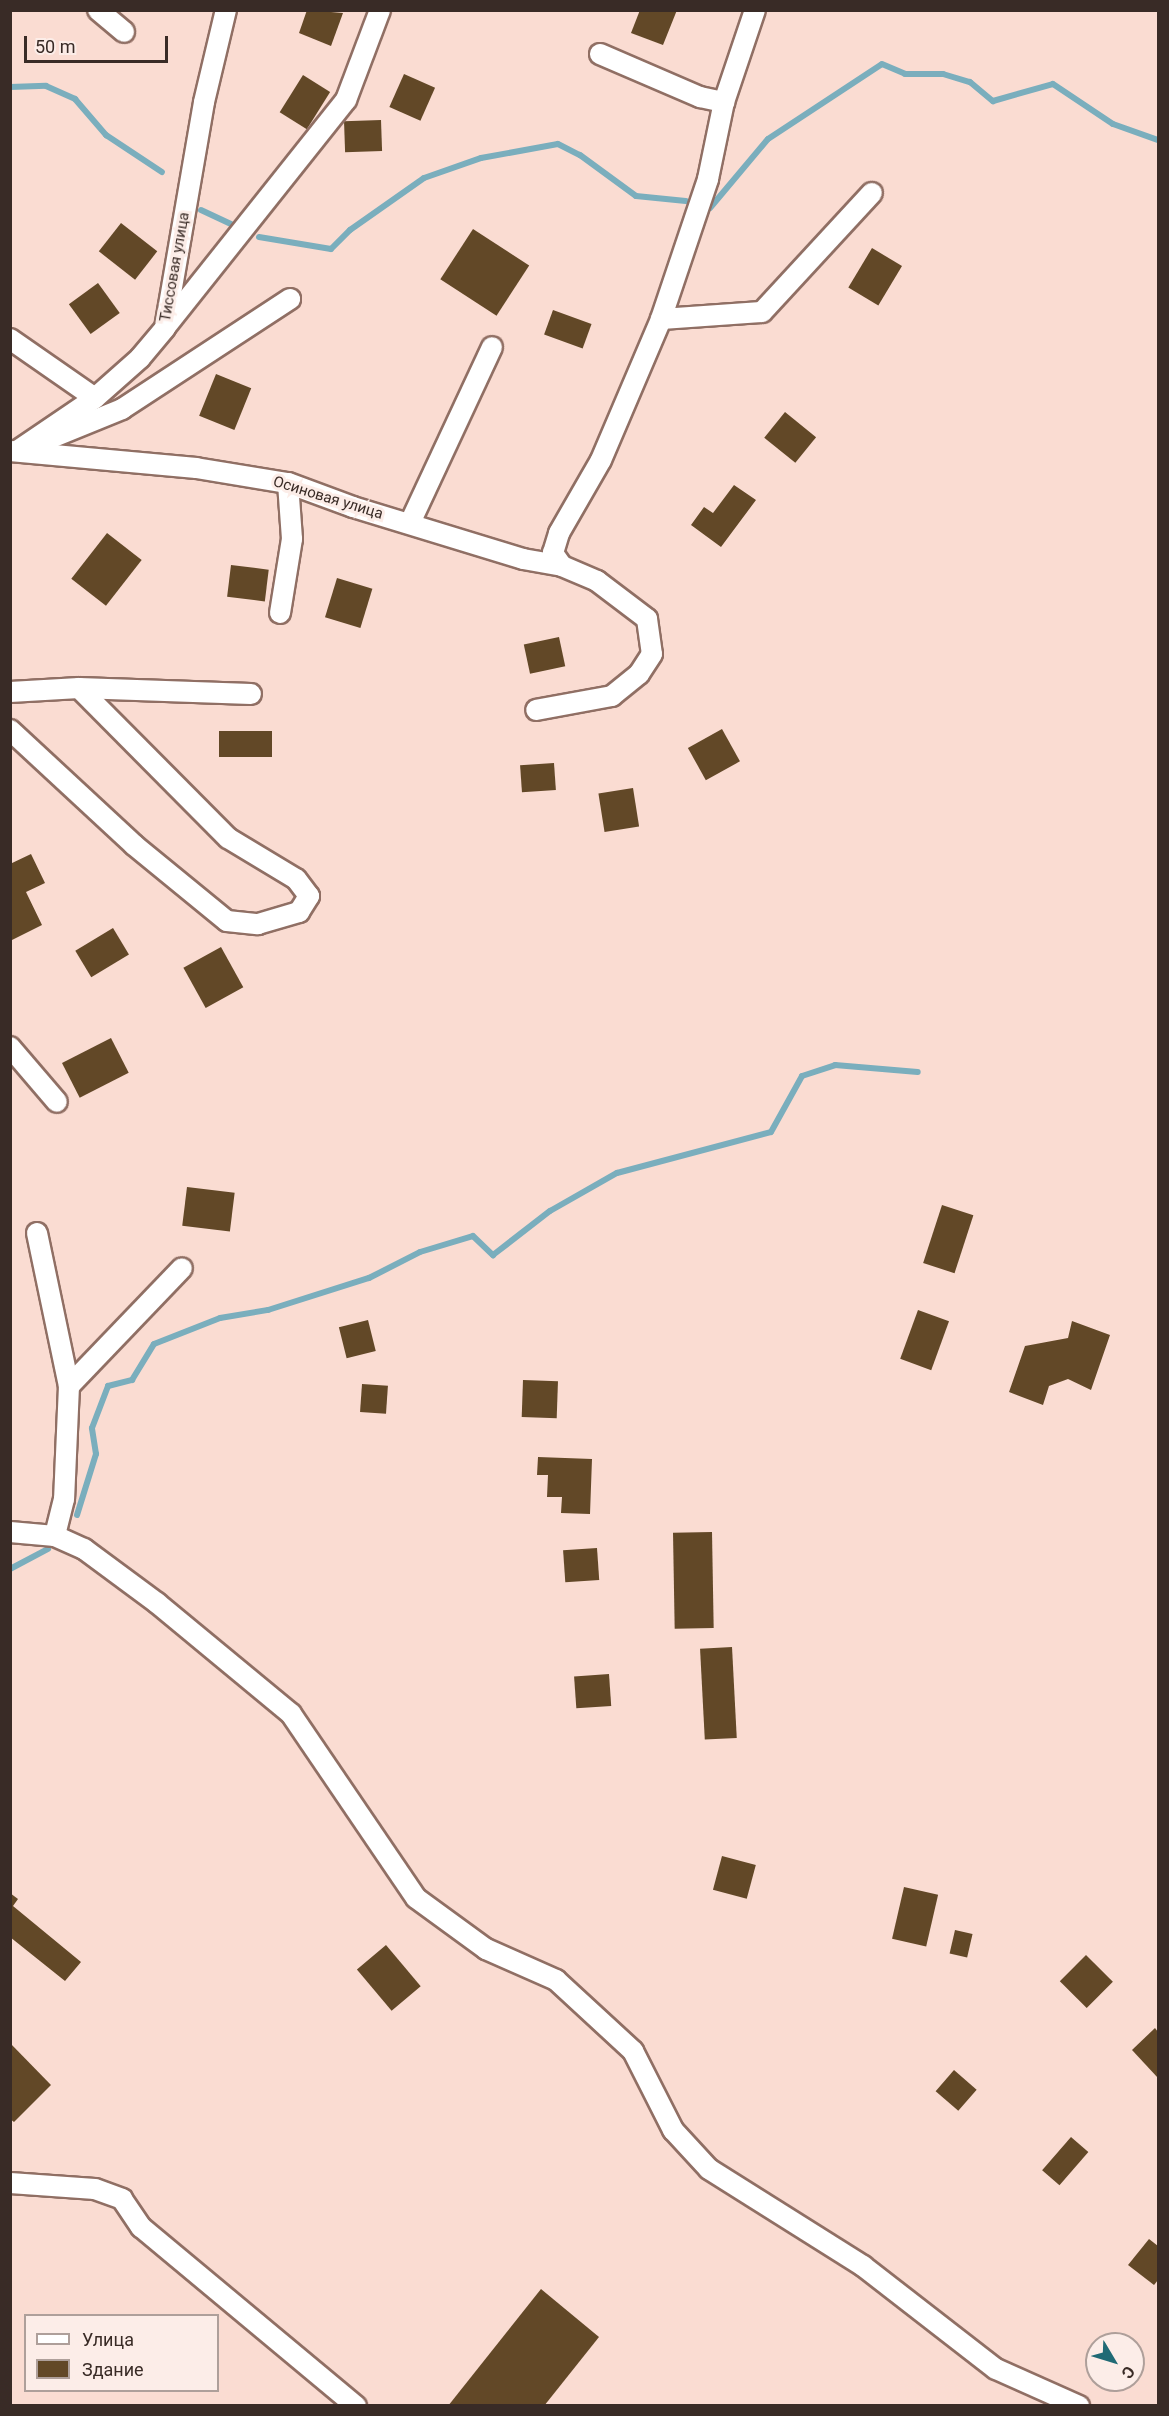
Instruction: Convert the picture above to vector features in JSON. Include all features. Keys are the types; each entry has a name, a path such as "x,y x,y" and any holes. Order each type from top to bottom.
{"street":[{"path":"98,10 124,32"},
{"name":"Тиссовая улица","path":"14,451 95,398 140,358 165,327 204,102 226,10"},
{"path":"165,327 346,100 380,10"},
{"path":"562,566 553,552 559,533 601,460 661,320 708,179 724,102 754,10"},
{"path":"600,54 700,98 724,102"},
{"path":"661,320 762,312 872,193"},
{"path":"14,451 122,409 290,299"},
{"path":"10,339 95,398"},
{"path":"410,523 492,346"},
{"name":"Осиновая улица","path":"14,451 196,468 288,483 523,559 562,566 597,581 647,619 652,654 639,674 612,696 536,710"},
{"path":"280,613 292,539 288,483"},
{"path":"10,730 134,845 227,921 258,924 299,912 309,896 296,879 228,838 79,688"},
{"path":"10,692 79,688 250,694"},
{"path":"10,1047 57,1102"},
{"path":"37,1233 69,1386 64,1499 55,1536"},
{"path":"69,1386 182,1268"},
{"path":"10,1532 55,1536 84,1549 157,1603 291,1714 416,1898 486,1949 556,1980 625,2043 633,2051 673,2130 709,2169 863,2266 996,2369 1079,2406"},
{"path":"10,2183 95,2189 122,2199 141,2227 356,2406"}],"building":[{"path":"307,10 343,13 331,46 299,33"},
{"path":"640,10 677,10 663,45 631,33"},
{"path":"404,74 435,88 420,121 389,107"},
{"path":"303,75 330,92 307,129 280,112"},
{"path":"381,120 382,151 345,152 344,121"},
{"path":"121,223 157,251 135,280 99,251"},
{"path":"473,229 529,265 497,316 440,279"},
{"path":"872,248 902,266 878,305 848,287"},
{"path":"98,283 120,313 91,334 69,304"},
{"path":"553,310 592,324 583,348 544,334"},
{"path":"216,374 251,388 234,430 199,416"},
{"path":"785,412 816,437 795,463 764,438"},
{"path":"734,485 756,500 721,547 691,525 704,507 713,513"},
{"path":"107,533 142,560 106,606 71,579"},
{"path":"231,565 269,570 265,601 227,597"},
{"path":"337,578 372,589 360,628 325,617"},
{"path":"559,637 565,666 530,674 524,644"},
{"path":"722,729 740,761 706,780 688,748"},
{"path":"219,731 272,731 272,757 219,757"},
{"path":"554,763 556,790 522,792 520,765"},
{"path":"633,788 639,827 605,832 598,793"},
{"path":"31,854 45,883 26,892 42,925 12,940 10,864"},
{"path":"113,928 129,955 91,977 75,951"},
{"path":"221,947 243,987 206,1008 183,968"},
{"path":"111,1038 129,1073 80,1098 62,1063"},
{"path":"187,1187 235,1193 230,1232 182,1226"},
{"path":"942,1205 973,1215 955,1273 923,1263"},
{"path":"918,1310 949,1321 931,1370 900,1359"},
{"path":"368,1320 376,1351 347,1358 339,1327"},
{"path":"1072,1321 1110,1335 1091,1390 1068,1379 1049,1386 1043,1405 1009,1392 1025,1346 1068,1338"},
{"path":"523,1380 558,1381 557,1418 522,1417"},
{"path":"362,1384 388,1386 386,1414 360,1412"},
{"path":"538,1457 592,1459 590,1514 561,1513 562,1497 547,1497 548,1475 537,1475"},
{"path":"712,1532 714,1628 675,1629 673,1533"},
{"path":"597,1548 599,1580 565,1582 563,1550"},
{"path":"732,1647 737,1738 705,1740 700,1649"},
{"path":"609,1674 611,1706 576,1708 574,1676"},
{"path":"722,1856 756,1865 747,1899 713,1890"},
{"path":"904,1887 938,1895 926,1947 892,1939"},
{"path":"10,1893 18,1899 13,1906 81,1962 65,1981 10,1937"},
{"path":"955,1930 973,1934 967,1957 950,1953"},
{"path":"386,1945 421,1986 392,2011 357,1969"},
{"path":"1086,1955 1113,1982 1087,2008 1060,1981"},
{"path":"1155,2028 1158,2032 1158,2078 1132,2050"},
{"path":"10,2043 51,2085 14,2122 10,2119"},
{"path":"954,2070 977,2090 958,2111 936,2091"},
{"path":"1071,2137 1088,2152 1059,2185 1042,2170"},
{"path":"1149,2239 1158,2246 1158,2280 1154,2285 1128,2265"},
{"path":"541,2289 599,2337 544,2406 448,2406"}],"waterway":[{"path":"710,208 768,139 882,64 905,74 943,74 970,82 993,101 1053,84 1113,124 1158,140"},
{"path":"10,87 46,86 75,99 106,135 162,172"},
{"path":"259,237 331,249 350,230 424,178 481,158 558,144 580,155 636,196 686,201"},
{"path":"201,210 231,224"},
{"path":"77,1515 96,1454 92,1428 108,1386 132,1380 154,1344 220,1318 268,1310 369,1278 420,1252 473,1236 493,1255 550,1211 617,1173 771,1132 802,1076 835,1065 918,1072"},
{"path":"10,1569 48,1549"}]}
